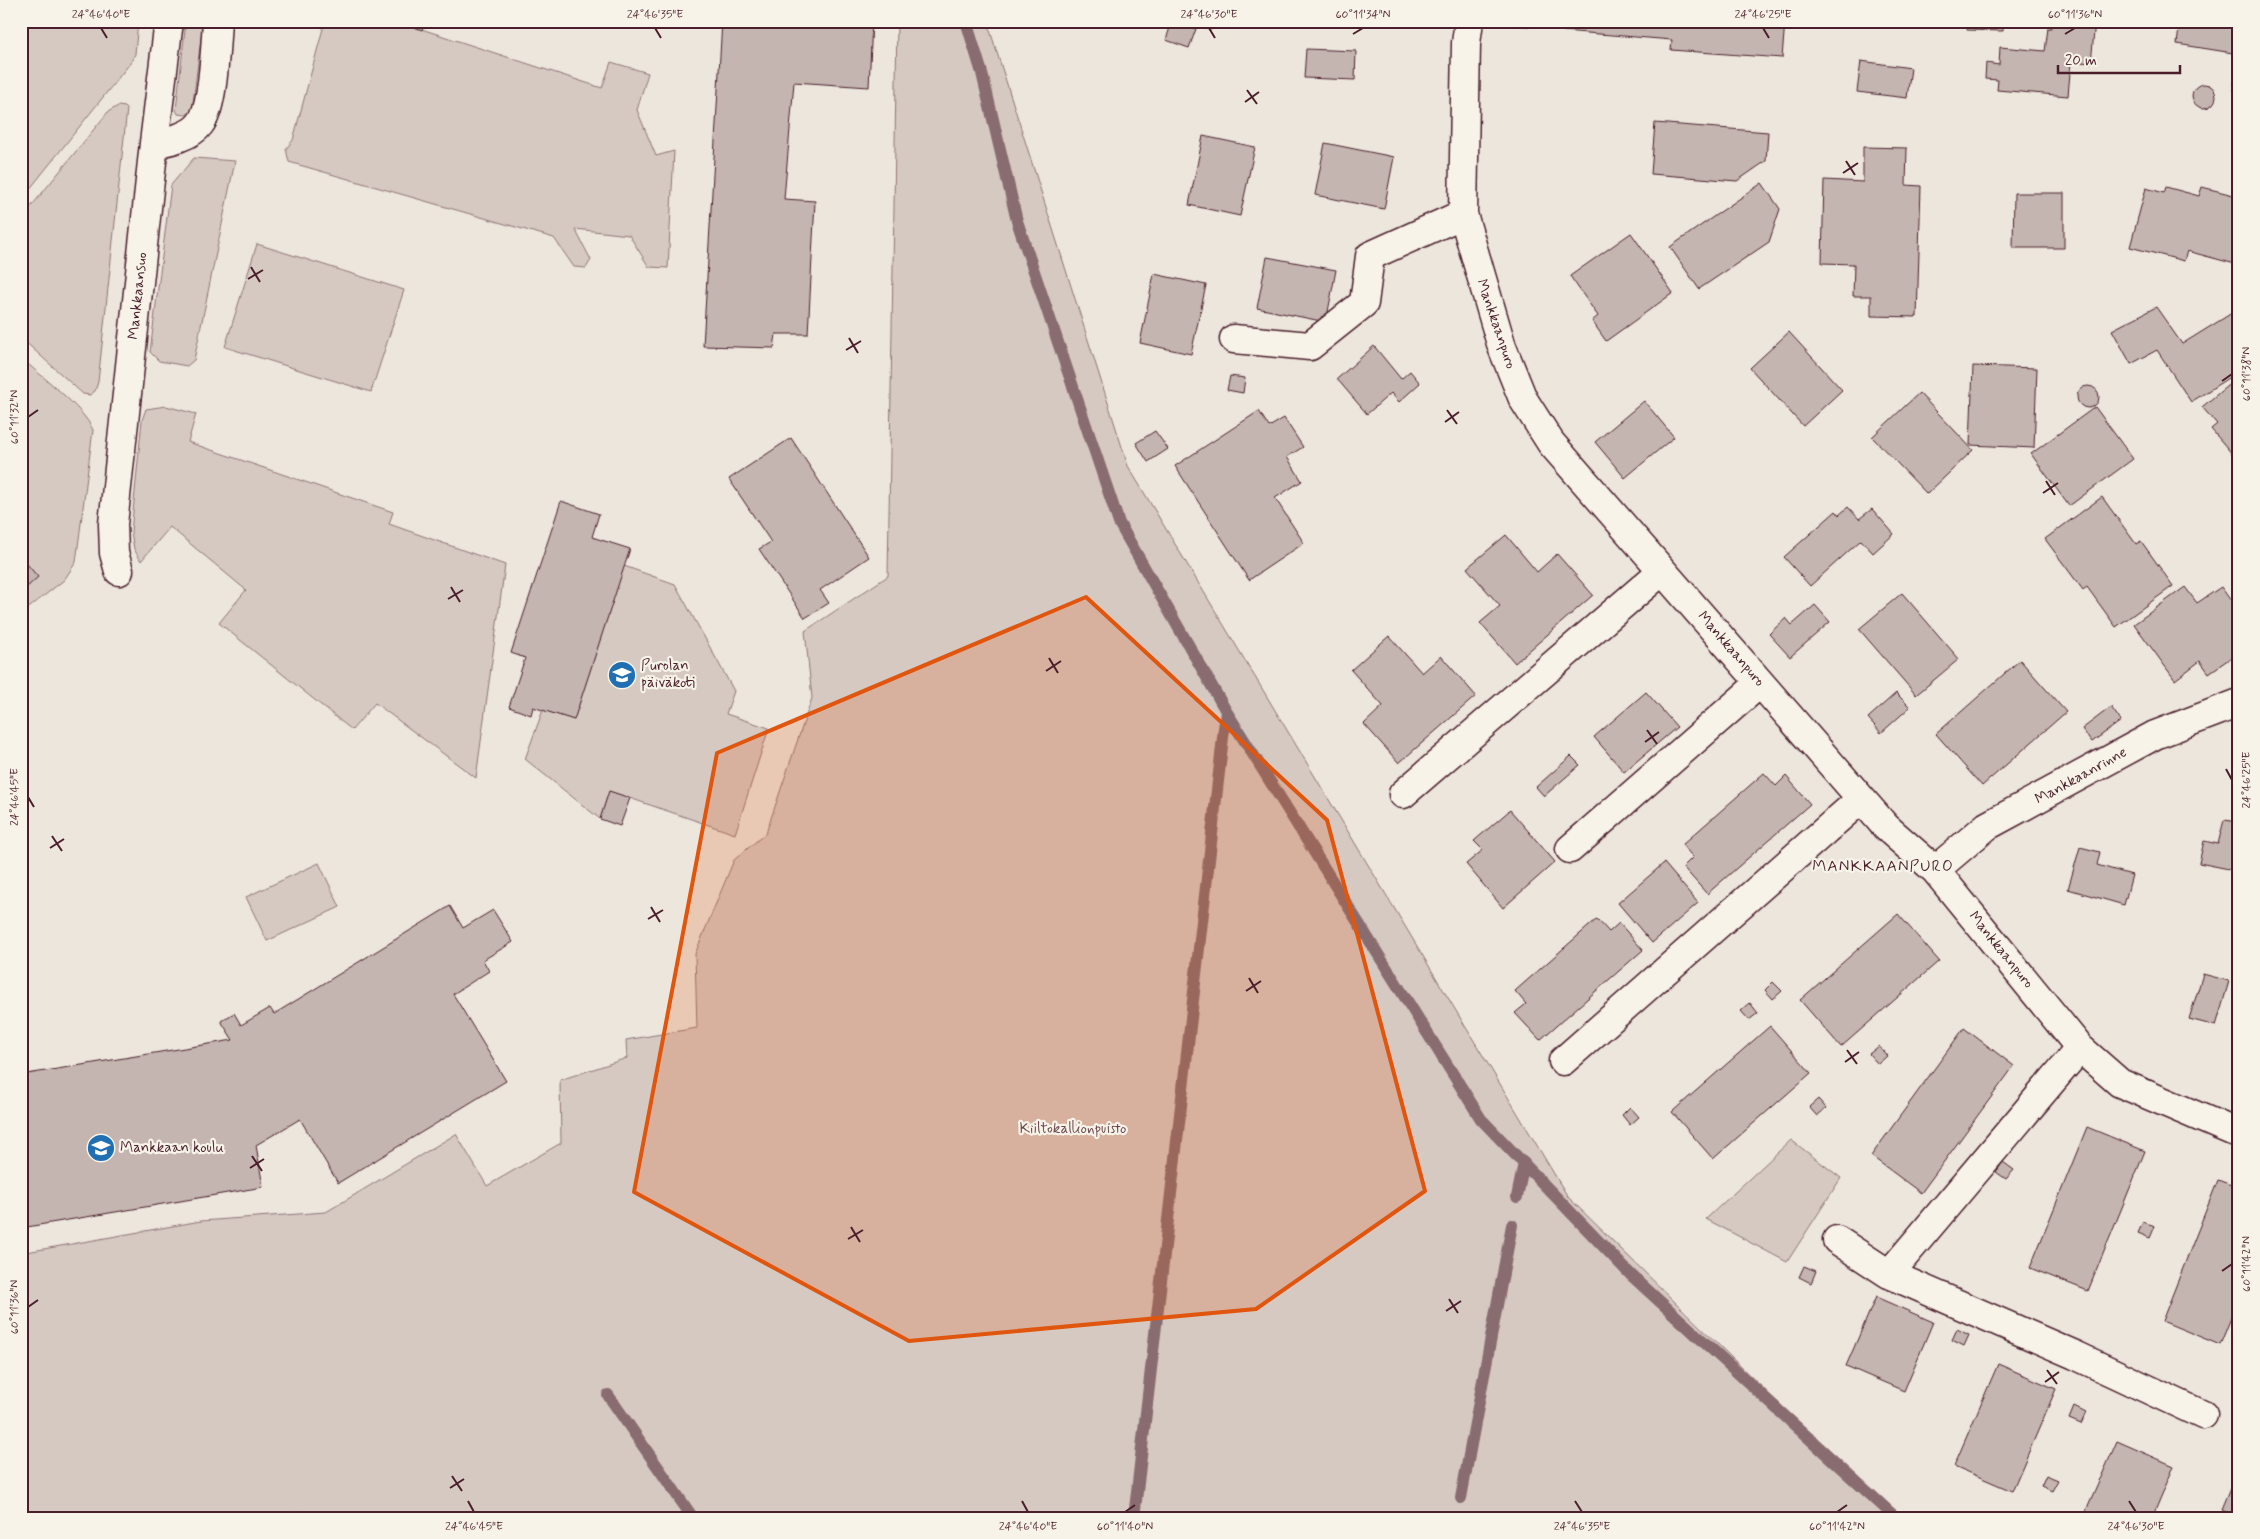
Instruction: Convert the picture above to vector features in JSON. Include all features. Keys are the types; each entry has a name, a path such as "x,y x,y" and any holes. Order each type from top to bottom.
{"street":[{"name":"Mankkaansuo","path":"119,571 114,553 113,524 154,143 170,21"},
{"path":"154,143 170,142 199,126 208,110 217,21"},
{"name":"Mankkaanpuro","path":"1469,21 1466,43 1463,214 1502,347 1523,399 1551,443 1886,827 1935,870 2080,1048 2120,1083 2239,1134"},
{"path":"1234,338 1310,346 1364,303 1370,256 1463,214"},
{"path":"1403,794 1662,571"},
{"path":"1570,848 1760,683"},
{"name":"Mankkaanrinne","path":"1935,870 1987,826 2155,735 2239,703"},
{"path":"1563,1061 1861,799"},
{"path":"1889,1274 2080,1048"},
{"path":"1837,1240 1889,1274 2075,1355 2203,1416"}],"highlighted area":[{"path":"1086,597 1327,820 1425,1191 1256,1309 909,1341 634,1192 717,753"}],"green space":[{"path":"21,21 138,21 135,54 131,62 21,200"},
{"path":"186,21 203,21 192,111 186,115 178,114 176,110"},
{"path":"325,21 397,21 602,88 611,62 648,73 637,110 656,156 674,151 668,268 649,267 629,235 575,229 591,260 586,268 574,267 554,238 289,162 286,149 293,140"},
{"name":"Kiiltokallionpuisto","path":"897,21 987,21 1128,466 1568,1197 1895,1518 21,1518 21,1253 201,1221 326,1212 456,1134 487,1186 561,1143 560,1080 627,1058 626,1040 697,1028 695,954 734,860 766,833 812,698 805,631 888,576"},
{"path":"118,106 127,109 98,382 95,391 90,395 83,394 21,338 21,219 108,112"},
{"path":"194,158 235,161 194,360 187,366 159,361 150,352 171,185"},
{"path":"257,244 404,290 371,392 225,347"},
{"path":"21,358 80,411 93,430 76,562 64,580 21,614"},
{"path":"166,406 196,414 188,442 393,512 389,524 505,565 476,778 375,703 352,730 219,623 246,590 170,527 141,561 134,549 131,532 142,420 146,409"},
{"name":"Purolan päiväkoti","path":"624,566 675,584 734,691 726,714 769,728 735,834 609,791 600,819 525,759 543,710 574,720"},
{"path":"319,863 340,907 267,941 246,897"},
{"path":"1791,1140 1841,1178 1787,1262 1706,1219"}],"building":[{"path":"397,21 425,21 422,30"},
{"path":"722,21 872,21 869,87 794,82 784,199 815,201 808,334 776,334 774,348 703,346"},
{"path":"1172,21 1196,29 1189,48 1166,40"},
{"path":"1188,21 1214,21 1211,30"},
{"path":"1508,21 1549,21 1548,27 1508,25"},
{"path":"1563,21 1785,21 1782,58 1671,50 1672,40 1563,31"},
{"path":"1934,21 2003,21 2003,31 1967,30 1967,23"},
{"path":"2052,21 2095,21 2091,63 2071,61 2068,96 1997,90 1998,80 1985,79 1986,63 1999,65 2000,47 2045,51 2048,28 2051,28"},
{"path":"2180,21 2239,21 2239,54 2177,44"},
{"path":"1306,49 1356,51 1355,80 1304,78"},
{"path":"2239,54 2239,90 2233,90"},
{"path":"1861,61 1911,68 1907,98 1857,92"},
{"path":"2204,84 2212,88 2216,96 2212,104 2204,108 2196,104 2192,96 2196,88"},
{"path":"1655,123 1768,132 1766,161 1737,181 1651,174"},
{"path":"1203,136 1255,147 1240,216 1189,205"},
{"path":"1325,143 1394,157 1384,209 1315,195"},
{"path":"1863,147 1907,148 1906,185 1921,186 1917,317 1871,316 1871,296 1853,296 1854,264 1822,263 1824,180 1863,182"},
{"path":"1762,183 1780,209 1769,242 1699,289 1670,247"},
{"path":"2166,187 2199,196 2202,187 2237,196 2235,204 2239,205 2239,265 2187,251 2184,261 2130,247 2146,188 2164,193"},
{"path":"2014,193 2064,193 2064,248 2013,248"},
{"path":"1631,233 1673,293 1606,341 1592,321 1598,316 1570,276"},
{"path":"1267,257 1336,270 1326,322 1257,308"},
{"path":"1154,274 1206,285 1191,354 1140,343"},
{"path":"2156,307 2182,344 2232,313 2239,322 2239,371 2191,402 2157,350 2131,364 2112,330"},
{"path":"1789,332 1842,390 1803,426 1750,368"},
{"path":"1374,346 1401,379 1410,371 1420,383 1399,402 1391,393 1367,414 1337,379"},
{"path":"1973,366 2037,368 2034,448 1970,445"},
{"path":"1230,376 1245,378 1243,393 1227,390"},
{"path":"2239,376 2239,462 2211,429 2217,424 2202,407"},
{"path":"2088,386 2096,389 2099,397 2096,405 2088,408 2080,405 2077,397 2080,389"},
{"path":"1919,393 1973,450 1927,494 1872,437"},
{"path":"1644,401 1674,437 1625,478 1595,442"},
{"path":"2095,407 2133,459 2069,506 2031,454"},
{"path":"1259,411 1269,427 1284,418 1303,447 1287,457 1302,481 1275,498 1304,543 1249,580 1175,466"},
{"path":"1155,431 1168,449 1148,462 1136,443"},
{"path":"791,438 869,557 820,590 829,603 805,618 759,549 771,542 729,479"},
{"path":"2102,497 2136,544 2141,541 2173,586 2116,627 2087,587 2083,590 2045,539"},
{"path":"561,501 599,514 592,537 630,549 574,720 533,707 531,715 509,707 525,658 511,653"},
{"path":"1848,507 1859,519 1872,509 1894,534 1873,553 1861,540 1810,586 1784,557 1836,511 1839,515"},
{"path":"1506,535 1537,572 1557,554 1593,595 1515,663 1480,623 1500,606 1467,568"},
{"path":"27,564 38,577 27,587 21,580 21,570"},
{"path":"2185,587 2197,603 2221,587 2239,612 2239,652 2209,673 2200,661 2175,680 2134,624"},
{"path":"1902,593 1959,659 1916,695 1859,629"},
{"path":"1815,605 1830,622 1790,657 1769,634 1786,618 1792,625"},
{"path":"1389,636 1422,673 1441,656 1476,696 1399,763 1364,724 1383,706 1351,670"},
{"path":"2020,660 2066,712 1982,786 1936,734"},
{"path":"1646,692 1677,727 1624,772 1594,737"},
{"path":"1896,693 1910,707 1881,733 1868,718"},
{"path":"2111,707 2121,721 2092,742 2082,729"},
{"path":"1571,756 1580,765 1544,796 1536,787"},
{"path":"1764,773 1776,786 1786,776 1810,804 1707,894 1683,867 1693,857 1682,845"},
{"path":"609,791 630,798 620,826 600,819"},
{"path":"1510,810 1555,862 1503,908 1466,864 1483,850 1474,841"},
{"path":"2224,820 2239,822 2239,871 2199,863 2204,841 2218,844"},
{"path":"2080,847 2100,852 2097,865 2132,875 2124,905 2068,889"},
{"path":"1664,863 1698,903 1652,943 1618,903"},
{"path":"450,906 463,928 493,910 513,942 483,960 489,971 453,994 506,1081 338,1183 300,1119 256,1145 263,1187 21,1228 21,1075 233,1040 221,1021 234,1013 241,1025 270,1008 274,1014"},
{"path":"1898,914 1939,961 1841,1047 1800,1000"},
{"path":"1597,919 1609,932 1619,923 1643,950 1540,1040 1515,1013 1526,1004 1515,991"},
{"path":"2203,974 2229,981 2216,1026 2189,1019"},
{"path":"1773,982 1782,991 1773,999 1765,990"},
{"path":"1750,1003 1758,1013 1749,1020 1741,1011"},
{"path":"1770,1026 1811,1073 1713,1159 1672,1112"},
{"path":"1964,1028 2014,1066 1921,1193 1871,1156"},
{"path":"1879,1046 1887,1056 1878,1064 1869,1054"},
{"path":"1818,1099 1826,1108 1817,1116 1809,1107"},
{"path":"1630,1107 1639,1117 1630,1125 1622,1115"},
{"path":"2087,1127 2145,1151 2088,1291 2030,1268"},
{"path":"2003,1162 2014,1170 2006,1179 1996,1172"},
{"path":"2218,1180 2239,1188 2239,1298 2220,1345 2162,1321"},
{"path":"2143,1222 2155,1226 2150,1238 2138,1233"},
{"path":"1804,1266 1816,1271 1811,1283 1799,1277"},
{"path":"1876,1297 1933,1322 1904,1391 1846,1366"},
{"path":"1957,1329 1969,1335 1964,1346 1952,1340"},
{"path":"1998,1364 2056,1389 2012,1491 1954,1466"},
{"path":"2074,1407 2086,1413 2081,1424 2069,1419"},
{"path":"2117,1441 2174,1466 2152,1518 2083,1518"},
{"path":"2239,1467 2239,1517 2221,1510"},
{"path":"2046,1475 2058,1480 2052,1491 2041,1486"},
{"path":"297,1512 300,1518 285,1518"}],"waterway":[{"path":"966,21 982,73 1017,221 1119,523 1226,711 1481,1119 1631,1275 1896,1518"},
{"path":"1134,1518 1226,711"},
{"path":"1517,1197 1524,1163"},
{"path":"1461,1498 1512,1225"},
{"path":"608,1395 693,1518"}],"place":[{"name":"Purolan päiväkoti","path":"622,675"},
{"name":"Mankkaan koulu","path":"101,1148"}],"district":[{"name":"MANKKAANPURO","path":"1883,866"}]}
